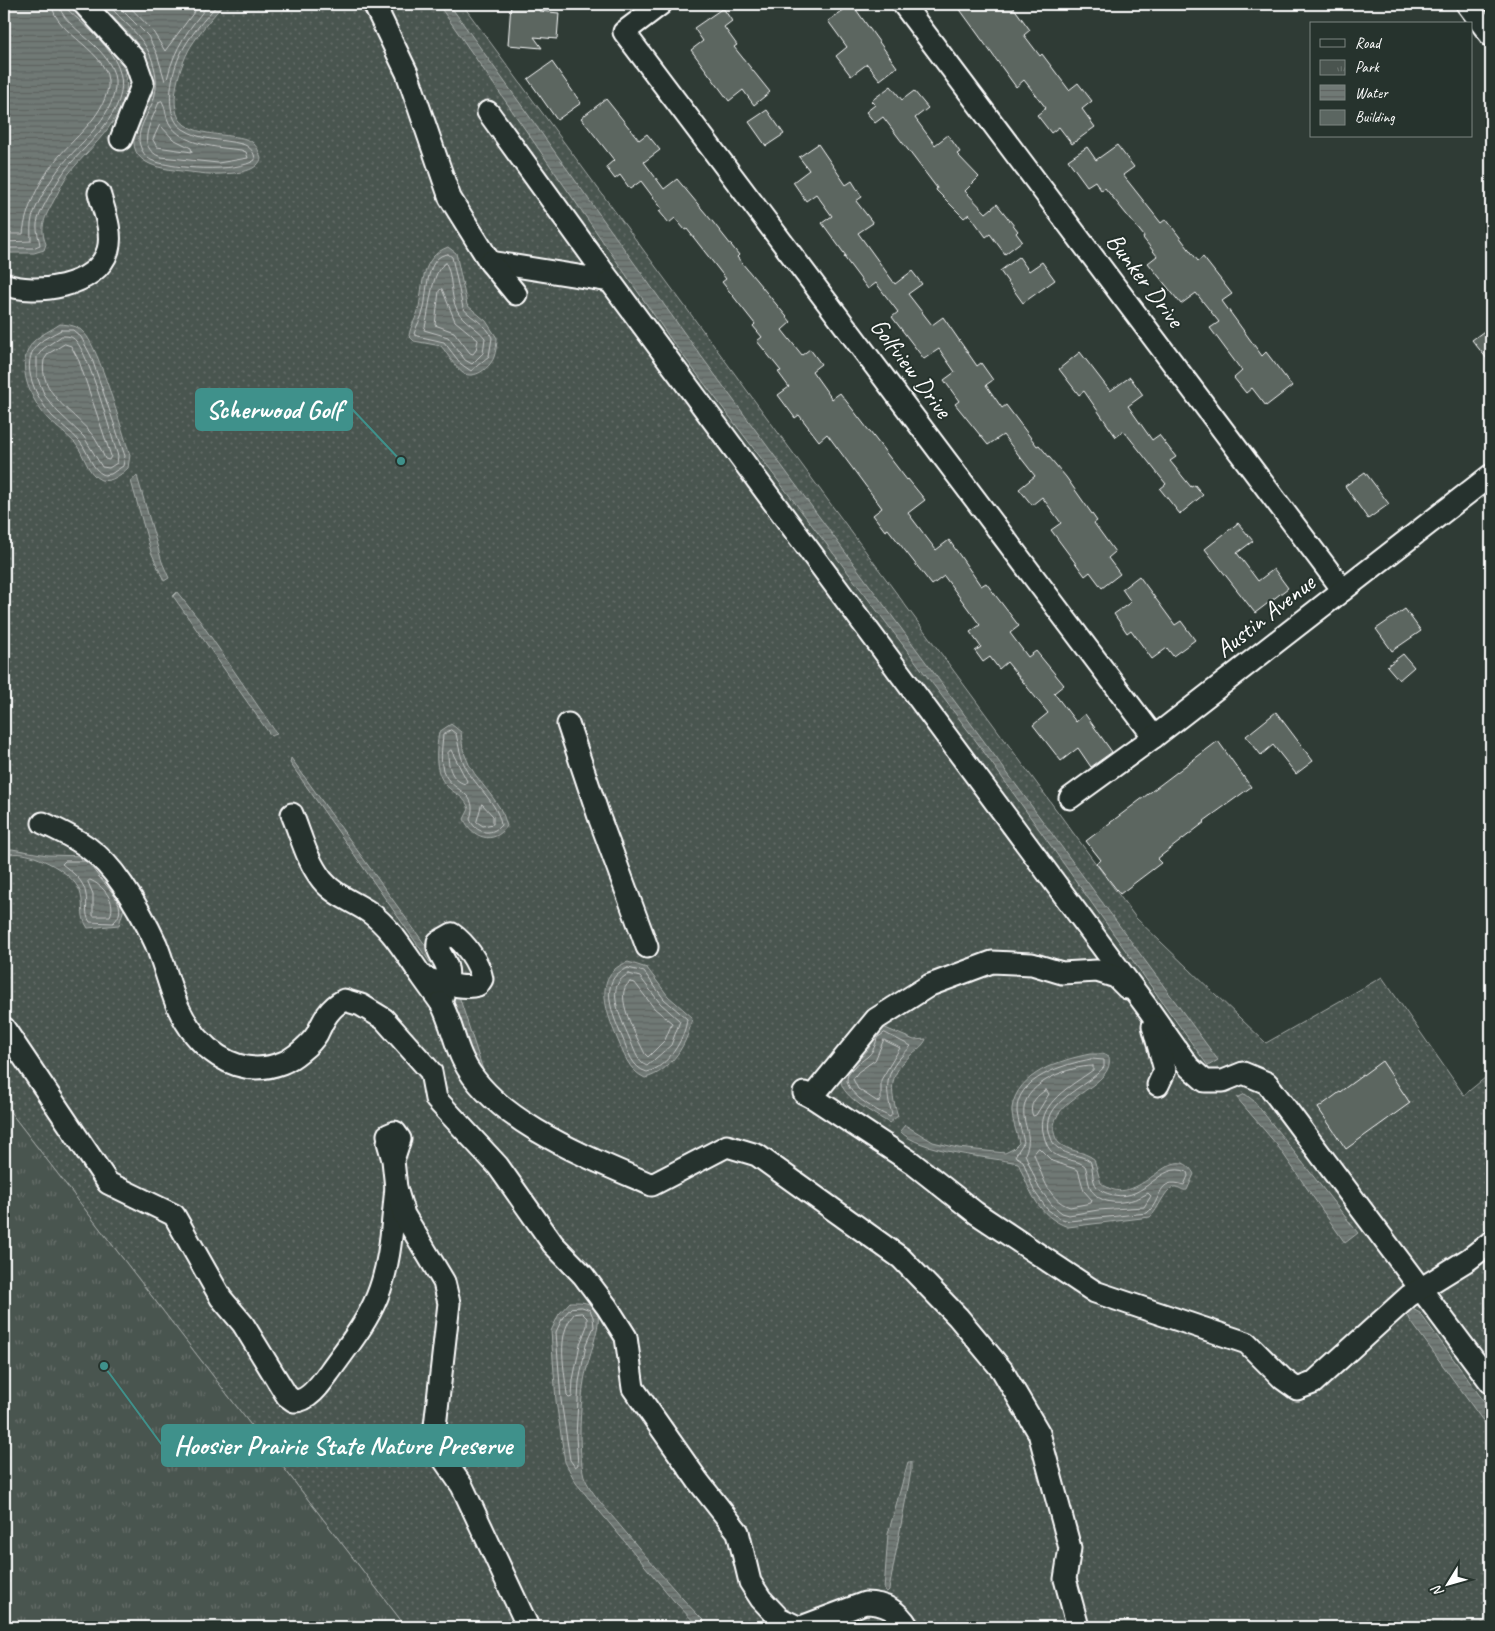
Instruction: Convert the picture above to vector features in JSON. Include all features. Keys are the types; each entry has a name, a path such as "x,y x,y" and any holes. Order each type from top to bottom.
{"street":[{"path":"84,4 135,60 143,83 121,139"},
{"path":"374,4 407,73 450,198 490,262 516,294"},
{"name":"Golfview Drive","path":"661,4 624,32 1154,737"},
{"name":"Bunker Drive","path":"903,4 1343,590"},
{"path":"1467,4 1491,36"},
{"path":"488,112 610,281 1149,1010 1189,1067 1205,1081 1223,1080 1243,1073 1267,1083 1491,1383"},
{"path":"4,284 52,289 81,280 99,268 108,249 107,222 99,193"},
{"path":"490,262 610,281"},
{"name":"Austin Avenue","path":"1070,798 1154,737 1491,475"},
{"path":"568,724 599,817 647,947"},
{"path":"292,814 311,864 323,881 336,894 370,912 386,927 423,978 443,993 448,1016 463,1060 475,1079 499,1104 564,1147 652,1185 727,1146 757,1155 901,1258 958,1317 1002,1370 1039,1434 1070,1548 1065,1579 1078,1627"},
{"path":"43,823 74,836 92,848 104,860 122,884 156,943 178,1006 190,1029 204,1046 225,1060 242,1068 260,1068 283,1063 316,1036 334,1006 344,1000 361,1005 384,1019 431,1072 436,1099 498,1166 553,1244 583,1275 607,1307 626,1337 633,1388 698,1481 738,1532 750,1582 761,1599 779,1618 799,1627 865,1603 875,1603 890,1608 901,1615 908,1627"},
{"path":"1158,1085 1165,1070 1149,1010 1116,977 1097,971 1062,973 1032,964 992,962 930,985 876,1018 808,1095 911,1162 976,1213 1095,1292 1247,1343 1283,1379 1298,1389 1313,1383 1409,1296 1469,1259 1491,1242"},
{"path":"4,1028 108,1183 174,1215 221,1298 243,1324 287,1396 294,1402 299,1402 308,1396 325,1378 360,1330 377,1296 388,1256 396,1188"},
{"path":"393,1160 396,1188 404,1215 444,1282 449,1303 433,1444 462,1486 528,1627"}],"green space":[{"path":"4,4 462,4 1136,918 1266,1043 1382,977 1464,1095 1491,1073 1491,1627 406,1627 4,1104"},
{"path":"4,1104 406,1627 4,1627"}],"water":[{"path":"11,4 70,5 110,44 121,62 127,86 124,100 110,126 63,182 44,222 43,232 46,244 44,250 34,253 4,253 4,11"},
{"path":"101,4 224,4 196,38 188,51 177,85 176,109 179,118 185,125 193,129 212,134 239,137 252,142 260,154 261,159 258,164 250,170 213,174 159,167 141,159 136,151 134,142 138,122 151,89 150,74 137,43"},
{"path":"438,4 449,4 685,334 1218,1060 1208,1066 976,741 672,341"},
{"path":"448,247 456,253 467,305 486,321 497,338 492,361 477,374 467,375 463,373 441,346 414,341 409,336 418,311 428,265 439,252"},
{"path":"60,324 76,327 84,333 90,341 110,390 130,455 128,468 109,480 101,480 92,473 75,443 42,412 27,382 25,360 28,350 34,341"},
{"path":"137,476 162,562 169,578 164,581 151,552 131,481"},
{"path":"177,592 200,621 277,734 271,736 173,596"},
{"path":"451,724 461,732 463,749 469,765 504,816 507,826 496,836 484,837 472,831 464,819 469,809 466,802 450,789 438,770 437,747 439,732"},
{"path":"291,758 431,953 441,971 436,971 290,763"},
{"path":"12,849 47,855 87,856 123,899 124,908 119,925 88,928 83,916 81,895 73,881 58,868 40,859 23,854 4,854 4,850"},
{"path":"628,962 647,968 668,996 692,1017 683,1046 671,1063 654,1075 645,1078 634,1071 627,1061 606,1006 606,984 610,975 617,968"},
{"path":"458,993 484,1073 476,1073 452,995"},
{"path":"885,1028 914,1040 926,1039 905,1061 895,1075 892,1089 898,1116 889,1123 850,1097 841,1083 842,1076 867,1051 875,1034"},
{"path":"1090,1054 1103,1054 1109,1057 1109,1067 1096,1083 1075,1098 1058,1115 1054,1125 1055,1137 1062,1146 1094,1159 1101,1183 1115,1190 1128,1189 1141,1184 1176,1163 1185,1164 1194,1174 1187,1190 1172,1187 1165,1194 1150,1217 1068,1227 1057,1222 1042,1209 1031,1192 1018,1163 938,1149 909,1138 900,1131 905,1125 933,1142 958,1148 1005,1153 1019,1143 1013,1121 1012,1108 1022,1086 1031,1077 1053,1064"},
{"path":"1245,1094 1254,1101 1358,1233 1345,1243 1277,1145 1237,1098"},
{"path":"570,1302 583,1302 591,1305 598,1315 597,1327 585,1374 581,1403 580,1450 585,1479 606,1509 676,1591 710,1627 699,1627 674,1601 576,1483 565,1462 556,1401 551,1331 559,1314"},
{"path":"1411,1308 1420,1313 1491,1411 1491,1432 1410,1320 1407,1312"},
{"path":"908,1462 911,1462 911,1471 889,1590 887,1592 884,1590 888,1534"}],"building":[{"path":"511,4 539,4 539,11 559,13 557,39 534,37 542,48 508,45"},
{"path":"852,4 897,67 880,80 867,64 851,76 836,56 847,47 828,21"},
{"path":"956,4 1011,4 1030,30 1024,35 1040,56 1042,54 1069,90 1078,83 1092,101 1082,109 1095,127 1072,144 1059,127 1051,133 1037,115 1046,108 1024,80 1016,87"},
{"path":"723,8 732,21 724,27 737,45 734,47 770,92 754,105 743,90 729,101 691,50 703,41 694,28"},
{"path":"552,62 581,103 557,120 528,79"},
{"path":"891,86 902,100 914,91 928,108 915,118 935,145 948,135 960,152 957,154 979,177 965,191 986,213 997,204 1018,231 1016,233 1022,241 1005,254 990,234 986,237 969,214 964,218 936,190 937,188 883,117 875,123 866,112 875,105 871,101"},
{"path":"606,99 639,140 647,134 660,150 644,162 664,189 677,179 739,255 737,257 791,322 782,330 802,355 810,349 821,364 812,371 832,399 840,393 907,480 925,500 908,513 936,550 949,540 981,586 986,583 1019,626 1010,633 1028,657 1036,651 1064,685 1054,693 1076,722 1085,714 1112,752 1091,767 1078,748 1061,761 1033,725 1048,713 1007,662 999,669 990,657 983,662 975,651 981,647 970,632 980,625 944,576 932,585 888,529 885,531 873,515 882,508 827,434 819,441 799,415 795,418 778,395 789,387 778,372 781,371 757,341 762,337 753,326 755,324 722,282 726,279 687,229 685,230 675,218 669,223 659,211 662,209 641,181 630,189 620,175 615,179 606,167 614,160 581,118"},
{"path":"767,110 784,134 766,146 749,122"},
{"path":"818,144 846,185 852,181 862,197 856,201 873,223 858,233 895,284 912,271 922,284 908,294 932,325 943,317 977,366 981,363 993,380 986,385 1002,408 1006,405 1037,446 1039,445 1066,477 1097,521 1094,523 1115,552 1108,558 1120,574 1102,588 1090,572 1085,576 1051,530 1061,523 1042,497 1032,505 1019,489 1035,476 1003,435 988,445 955,404 959,401 944,380 955,372 939,349 924,359 892,317 898,312 876,283 868,289 844,257 846,256 822,223 832,216 816,194 806,201 793,182 809,170 799,157"},
{"path":"1117,145 1134,167 1123,175 1161,223 1166,219 1198,261 1203,257 1232,294 1222,301 1262,356 1266,352 1292,386 1266,406 1252,388 1246,393 1234,378 1242,371 1210,328 1219,322 1196,293 1181,304 1148,263 1157,256 1143,238 1144,236 1105,188 1101,190 1095,181 1087,186 1068,160 1087,147 1096,160"},
{"path":"1019,257 1029,271 1042,262 1055,280 1023,303 1000,271"},
{"path":"1491,326 1491,364 1472,340"},
{"path":"1080,352 1110,391 1130,377 1143,395 1128,406 1152,440 1159,435 1176,457 1170,461 1191,487 1195,485 1203,495 1180,514 1160,489 1166,484 1124,431 1116,437 1084,391 1079,395 1059,369"},
{"path":"1365,472 1389,504 1368,519 1345,486"},
{"path":"1238,523 1253,541 1237,553 1258,581 1274,569 1288,588 1255,613 1205,549"},
{"path":"1139,576 1175,625 1181,621 1195,640 1173,656 1167,648 1152,659 1131,630 1127,633 1114,614 1131,602 1122,589"},
{"path":"1405,609 1421,631 1392,651 1376,629"},
{"path":"1403,654 1414,667 1399,680 1387,666"},
{"path":"1276,712 1313,761 1296,774 1273,745 1261,755 1246,736"},
{"path":"1218,741 1251,787 1204,821 1157,859 1161,863 1120,894 1096,863 1101,860 1086,841"},
{"path":"1382,1061 1410,1103 1346,1149 1318,1108"}],"place":[{"name":"Scherwood Golf","path":"401,461"},
{"name":"Hoosier Prairie State Nature Preserve","path":"104,1366"}]}
